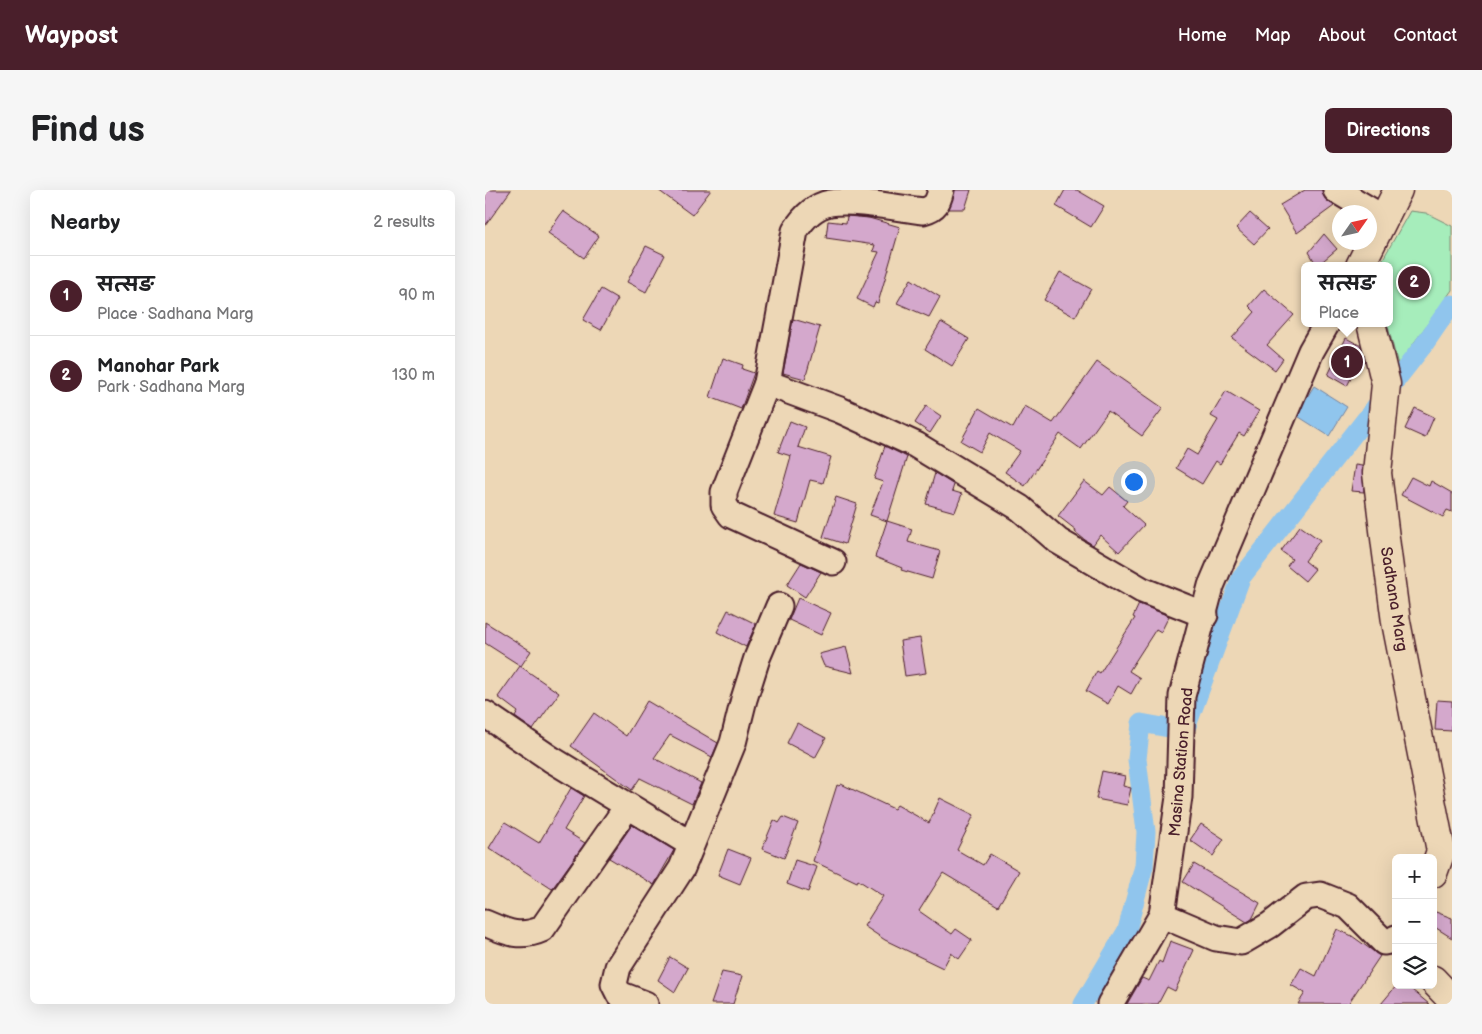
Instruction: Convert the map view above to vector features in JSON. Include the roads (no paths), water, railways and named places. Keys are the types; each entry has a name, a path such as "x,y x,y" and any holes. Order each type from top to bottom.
{"main road":[{"path":"1362,262 1398,190"},
{"name":"Sadhana Marg","path":"1372,327 1385,384 1377,473 1386,546 1397,622 1441,851 1441,866"},
{"path":"1437,984 1452,1000"}],"street":[{"path":"833,562 731,515 724,504 724,492 767,383 795,231 803,218 816,209 830,203 923,211 932,209 937,203 941,190"},
{"path":"1336,190 1383,218"},
{"name":"Masina Station Road","path":"1110,1004 1162,915 1179,797 1182,696 1211,586 1311,351 1325,327"},
{"path":"767,383 840,410 916,445 1020,508 1058,541 1142,590 1205,614"},
{"path":"645,1004 619,994 614,984 618,967 682,868 733,743 743,699 757,658 779,606"},
{"path":"485,714 627,807 691,844"},
{"path":"485,923 515,935 529,935 542,929 627,807"},
{"path":"1162,915 1216,938 1241,942 1269,925 1306,897 1320,895 1348,906 1384,942 1392,940"}],"water":[{"path":"1314,386 1347,407 1329,436 1296,415"}],"waterway":[{"path":"1083,1004 1127,930 1144,866 1146,832 1137,759 1141,723 1185,731 1241,578 1423,346 1452,304"}],"place":[{"name":"Manohar Park","path":"1414,282"},
{"name":"सत्सङ","path":"1347,362"}]}
